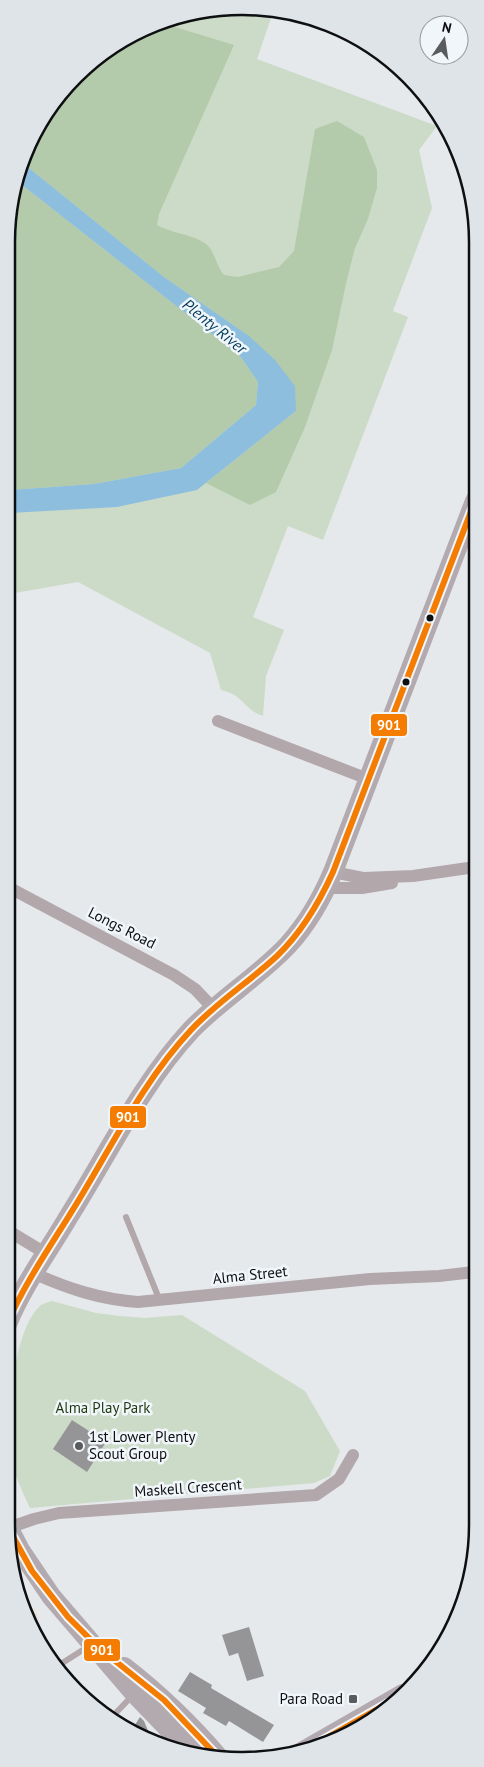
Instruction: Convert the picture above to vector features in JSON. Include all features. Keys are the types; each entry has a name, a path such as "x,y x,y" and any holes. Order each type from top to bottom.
{"main road":[{"path":"15,1307 45,1253 151,1082 190,1031 287,945 316,907 330,880 469,517"},
{"path":"15,1541 47,1590 93,1643 140,1689 198,1734 213,1750"},
{"path":"140,1689 185,1744"},
{"path":"341,1729 367,1714"}],"street":[{"path":"218,721 368,779"},
{"path":"330,880 413,876 469,868"},
{"name":"Longs Road","path":"15,891 174,975 195,989 214,1008"},
{"path":"15,1235 45,1253"},
{"name":"Alma Street","path":"33,1273 93,1296 130,1301 160,1301 370,1279 440,1276 469,1273"},
{"name":"Maskell Crescent","path":"15,1523 59,1513 316,1494 339,1479 353,1455"}],"lane":[{"path":"126,1217 160,1301"},
{"path":"62,1663 93,1643"},
{"path":"115,1714 140,1689"}],"shaded area":[{"path":"28,1601 39,1616 38,1624"}],"green space":[{"path":"227,15 271,17 257,59 437,126 419,150 432,208 393,311 408,317 323,540 288,526 253,617 284,630 266,676 263,716 251,710 234,695 221,690 210,653 78,582 15,593 15,227 19,198 27,169 45,128 71,92 92,71 116,53 155,32 198,19"},
{"path":"172,26 234,45 159,214 157,225 196,238 206,244 224,275 238,277 279,267 294,251 315,129 337,121 364,137 377,170 377,188 368,219 355,248 332,350 305,427 276,492 250,505 206,483 296,411 246,334 164,277 28,167 45,128 81,81 129,45"},
{"path":"22,185 240,356 258,382 256,405 181,468 94,484 15,490 15,227"},
{"name":"Alma Play Park","path":"52,1301 96,1313 120,1316 145,1318 182,1315 305,1391 340,1451 330,1476 314,1483 30,1508 15,1472 15,1368 24,1332 32,1316 45,1303"}],"water":[{"name":"Plenty River","path":"28,167 164,277 249,336 275,360 295,386 296,411 197,490 117,507 15,513 15,490 94,484 181,468 256,405 258,382 240,356 22,185"}],"building":[{"name":"1st Lower Plenty Scout Group","path":"72,1420 106,1442 87,1472 53,1449"},
{"path":"249,1627 264,1676 247,1681 238,1653 229,1656 222,1635"},
{"path":"190,1672 212,1685 211,1688 274,1725 263,1742 229,1721 226,1726 203,1713 206,1708 178,1691"},
{"path":"140,1717 149,1732 142,1729 135,1725"}],"transit line":[{"name":"901","path":"15,1307 132,1109 160,1068 201,1020 286,947 316,906 333,872 469,517"},
{"name":"901","path":"15,1540 32,1571 68,1617 99,1648 164,1700 211,1750"},
{"name":"901","path":"344,1728 365,1716"}],"place":[{"name":"1st Lower Plenty Scout Group","path":"79,1446"},
{"name":"Para Road","path":"353,1699"}]}
